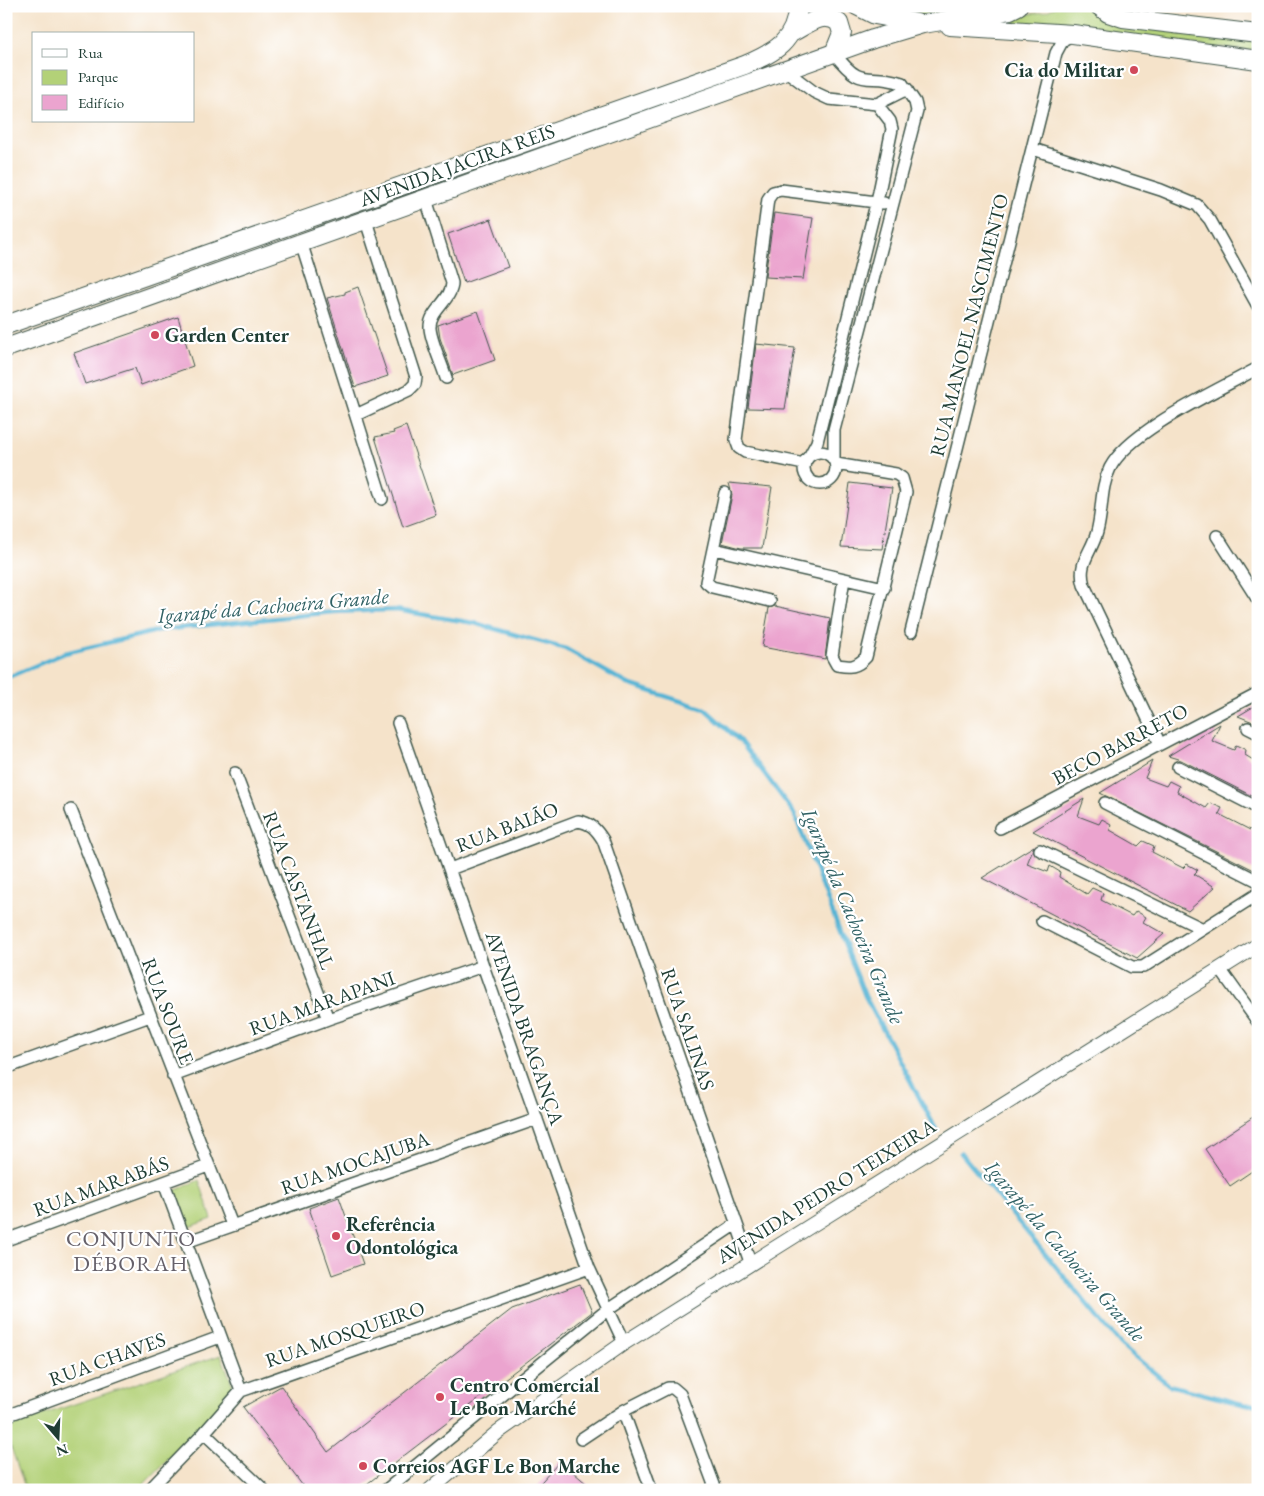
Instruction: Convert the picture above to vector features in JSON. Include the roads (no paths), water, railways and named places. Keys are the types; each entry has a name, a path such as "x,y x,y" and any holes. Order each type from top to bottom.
{"main road":[{"path":"793,32 798,6"},
{"path":"857,6 874,15 924,24 1072,34 1258,60"},
{"path":"924,24 1010,10 1018,6"},
{"path":"1099,6 1108,13 1123,18 1258,34"},
{"name":"AVENIDA JACIRA REIS","path":"6,325 745,65 777,48 793,32 819,18 827,16 839,23 842,33 834,53"},
{"name":"AVENIDA JACIRA REIS","path":"6,348 834,53 924,24"}],"street":[{"name":"RUA MANOEL NASCIMENTO","path":"911,632 1056,53 1059,45 1072,34"},
{"path":"834,53 846,69 856,77 867,80 902,83 908,89 917,111 834,430 835,475 828,483 812,483 808,479 807,460 818,442 892,129 890,121 877,104"},
{"path":"786,70 814,92 830,99 877,104 908,89"},
{"path":"1033,149 1168,192 1197,205 1210,220 1258,306"},
{"path":"844,579 832,656 837,665 854,667 866,658 884,588 906,492 902,478 896,474 835,462 820,452 807,460 745,452 739,448 736,440 768,199 773,192 781,190 893,205"},
{"path":"426,199 452,283 452,290 432,319 430,328 446,378"},
{"path":"356,415 409,390 415,384 416,376 366,221"},
{"path":"300,242 382,498"},
{"path":"1160,744 1084,585 1081,575 1082,565 1098,529 1104,486 1110,468 1122,450 1140,434 1258,368"},
{"path":"724,493 707,585 770,601"},
{"path":"1217,536 1258,600"},
{"path":"714,549 884,588"},
{"name":"BECO BARRETO","path":"1000,828 1258,693"},
{"name":"AVENIDA BRAGANÇA","path":"398,723 590,1268 607,1310 624,1342"},
{"path":"1178,766 1258,808"},
{"name":"RUA CASTANHAL","path":"235,773 328,1019"},
{"path":"1105,803 1258,882"},
{"name":"RUA SOURE","path":"72,810 232,1226"},
{"name":"RUA BAIÃO","path":"450,869 578,821"},
{"name":"RUA SALINAS","path":"578,821 587,822 596,829 603,840 750,1262"},
{"path":"1040,850 1203,929"},
{"path":"1042,921 1132,967 1143,967 1258,894"},
{"name":"AVENIDA PEDRO TEIXEIRA","path":"430,1490 498,1432 624,1342 1258,945"},
{"name":"RUA MARAPANI","path":"173,1076 328,1019 483,966"},
{"path":"1220,969 1258,1022"},
{"path":"6,1068 150,1016"},
{"name":"RUA MOCAJUBA","path":"186,1242 536,1119"},
{"name":"RUA MARABÁS","path":"6,1240 208,1166"},
{"path":"164,1183 241,1391"},
{"name":"AVENIDA PEDRO TEIXEIRA","path":"386,1490 607,1310 736,1224"},
{"name":"RUA MOSQUEIRO","path":"149,1490 241,1391 590,1268"},
{"name":"RUA CHAVES","path":"6,1416 220,1337"},
{"path":"581,1439 623,1411 668,1388 677,1390 716,1490"},
{"path":"623,1411 649,1483"},
{"path":"204,1433 264,1490"}],"waterway":[{"name":"Igarapé da Cachoeira Grande","path":"6,678 65,653 161,630 333,612 396,610 474,623 566,649 628,684 705,709 740,741 794,813 865,996 937,1131"},
{"name":"Igarapé da Cachoeira Grande","path":"961,1153 1121,1345 1169,1385 1246,1405 1258,1404"}],"place":[{"name":"Cia do Militar","path":"1134,70"},
{"name":"Garden Center","path":"155,335"},
{"name":"Referência Odontológica","path":"336,1236"},
{"name":"Centro Comercial Le Bon Marché","path":"440,1397"},
{"name":"Correios AGF Le Bon Marche","path":"363,1466"}],"district":[{"name":"CONJUNTO DÉBORAH","path":"131,1250"}]}
